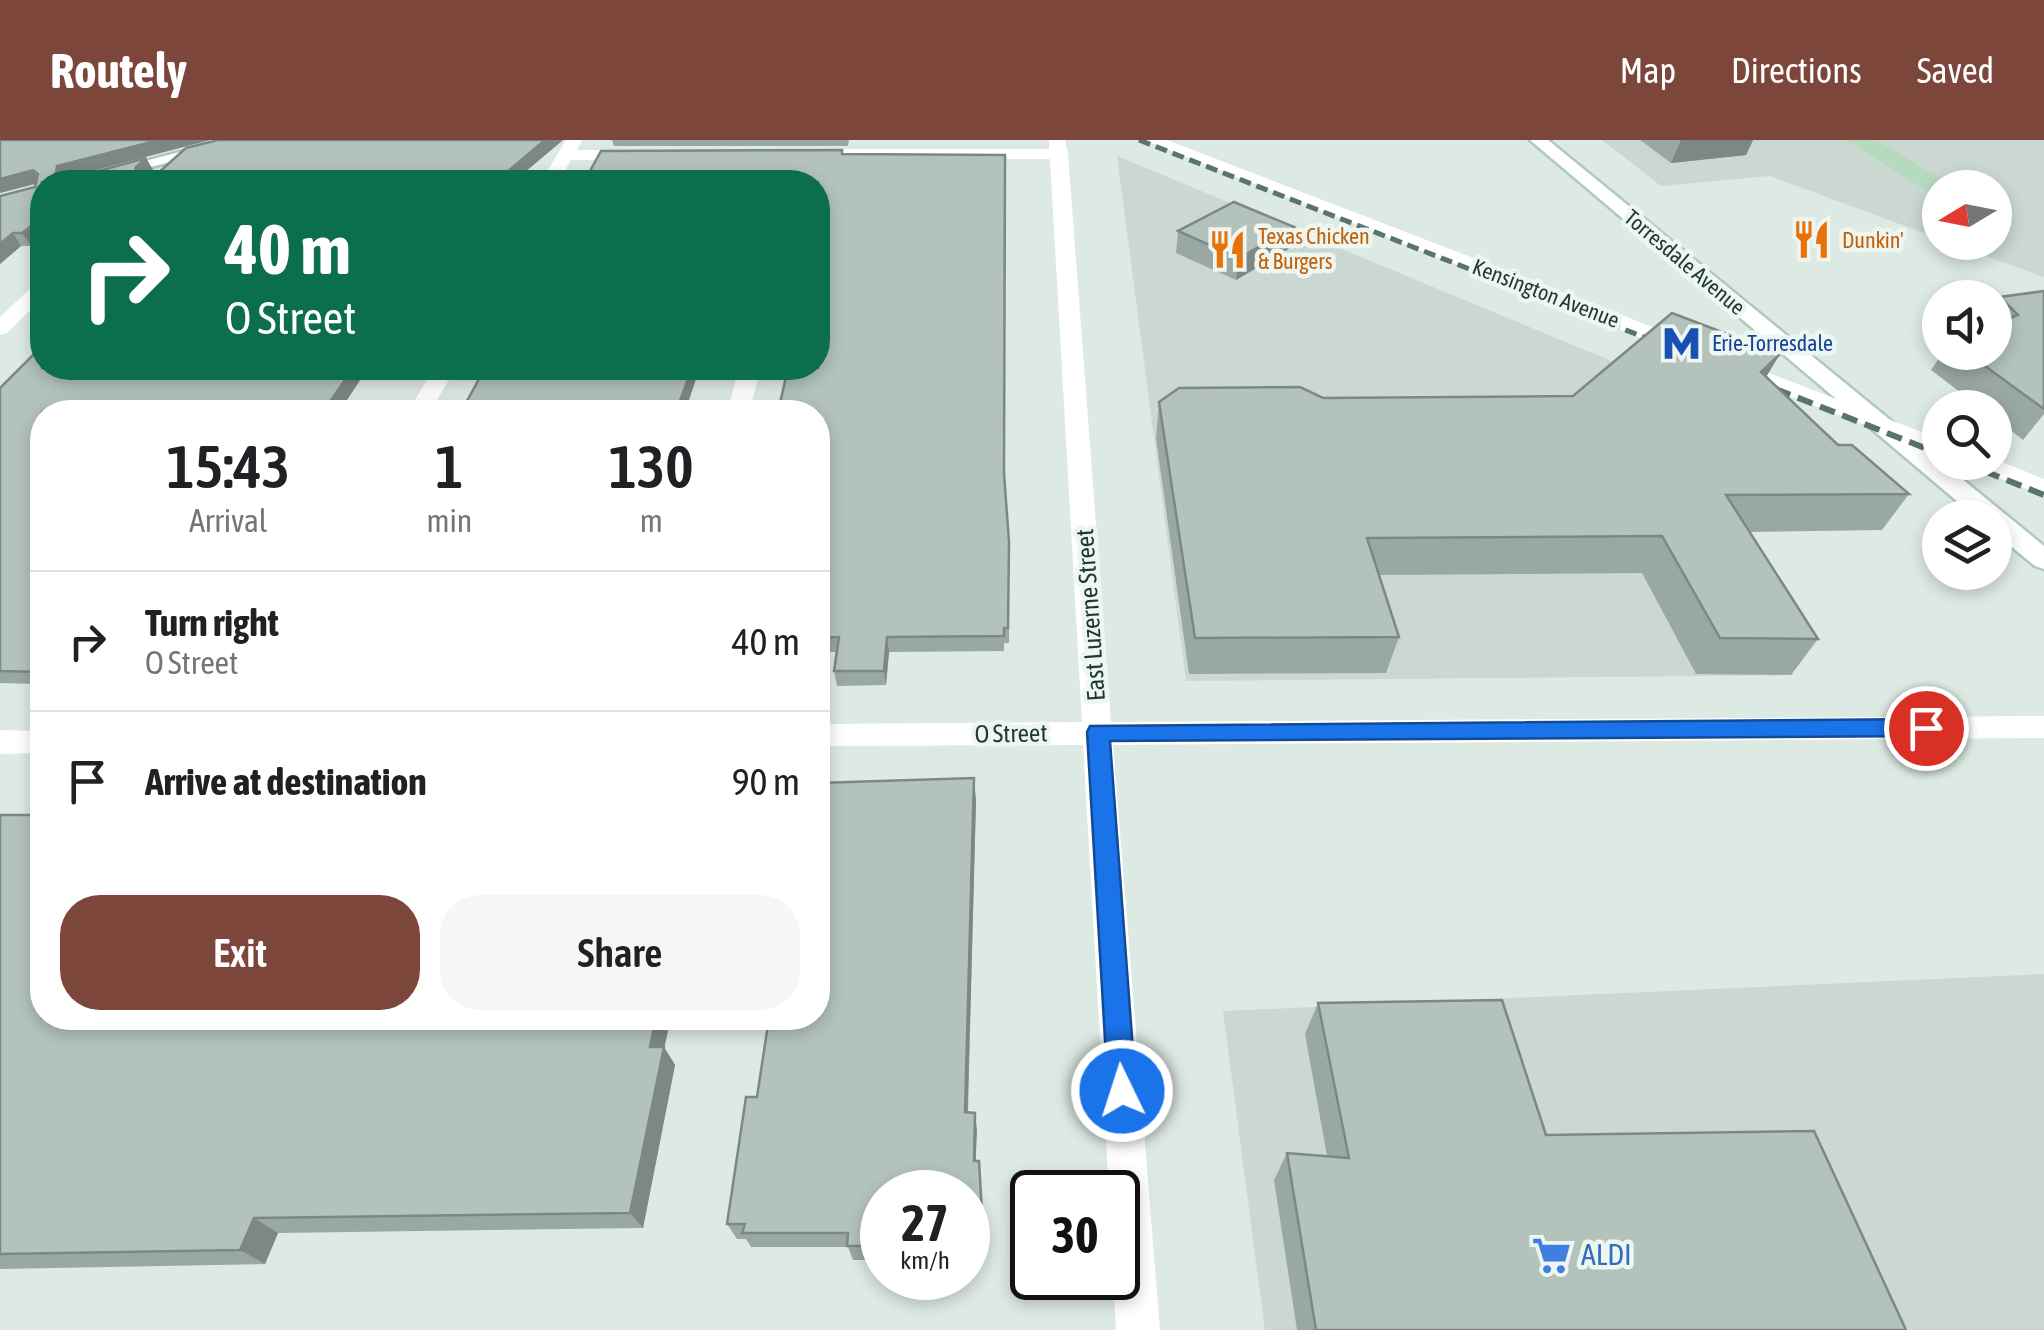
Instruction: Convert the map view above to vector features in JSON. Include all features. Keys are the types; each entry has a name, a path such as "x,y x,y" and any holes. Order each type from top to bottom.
{"street":[{"path":"124,170 246,140"},
{"name":"Kensington Avenue","path":"1152,140 1922,440"},
{"name":"Torresdale Avenue","path":"1538,140 1972,500"},
{"path":"557,170 570,147 646,154"},
{"path":"786,154 804,161 1058,147"},
{"name":"East Luzerne Street","path":"1058,147 1138,1330"},
{"path":"167,170 182,156"},
{"path":"0,329 30,300"},
{"path":"2012,475 2044,488"},
{"name":"Torresdale Avenue","path":"2012,533 2044,560"},
{"name":"O Street","path":"830,735 2044,727"},
{"path":"0,742 30,742"}],"shaded area":[{"path":"1602,140 2044,140 2044,277 1997,260 2012,260 2012,170 1922,170 1922,232 1770,176 1661,186"},
{"path":"1117,156 1631,369 1665,467 1794,675 1186,681"},
{"path":"2044,974 2044,1330 1265,1330 1223,1011"}],"green space":[{"path":"1846,140 1876,140 1926,170 1922,170 1922,188"}],"building":[{"path":"0,140 159,140 57,166 56,170 30,170 0,179"},
{"path":"218,140 545,140 509,170 161,170 186,148"},
{"path":"842,150 842,154 1005,155 1004,473 1009,542 1008,628 1004,628 1004,636 887,637 884,671 834,671 839,637 830,637 830,400 781,400 785,380 830,380 830,170 591,170 601,151"},
{"path":"146,158 135,170 102,170"},
{"path":"30,188 30,227 13,233 0,244 0,196"},
{"path":"1234,202 1294,227 1239,258 1178,231"},
{"path":"2044,291 2044,409 1991,370 2012,370 2012,317 2018,315 2012,309 2012,295"},
{"path":"1672,313 1780,354 1761,372 1838,445 1852,445 1909,494 1726,495 1818,639 1720,638 1662,536 1367,538 1399,637 1195,638 1159,402 1179,388 1300,387 1323,398 1573,396"},
{"path":"30,358 30,380 345,380 331,400 30,400 30,672 0,671 0,388"},
{"path":"478,380 688,380 680,400 468,400"},
{"path":"974,778 965,1112 975,1113 974,1161 979,1161 980,1170 860,1170 860,1246 847,1246 848,1233 742,1233 745,1224 727,1224 746,1097 757,1097 767,1030 830,1030 830,783"},
{"path":"0,815 30,815 30,1030 654,1030 650,1047 664,1047 630,1213 254,1218 240,1250 0,1254"},
{"name":"ALDI","path":"1502,1000 1546,1135 1814,1131 1906,1330 1316,1330 1287,1153 1349,1158 1318,1003"}],"railway":[{"path":"1139,140 1659,343"},
{"path":"1653,340 1670,347"},
{"path":"1753,380 1922,447"},
{"path":"2007,480 2044,495"}],"place":[{"name":"Dunkin'","path":"1812,240"},
{"name":"Texas Chicken & Burgers","path":"1228,249"},
{"name":"Erie-Torresdale","path":"1682,343"},
{"name":"ALDI","path":"1551,1255"}],"route":[{"path":"1122,1091 1098,732 1926,728"}]}
